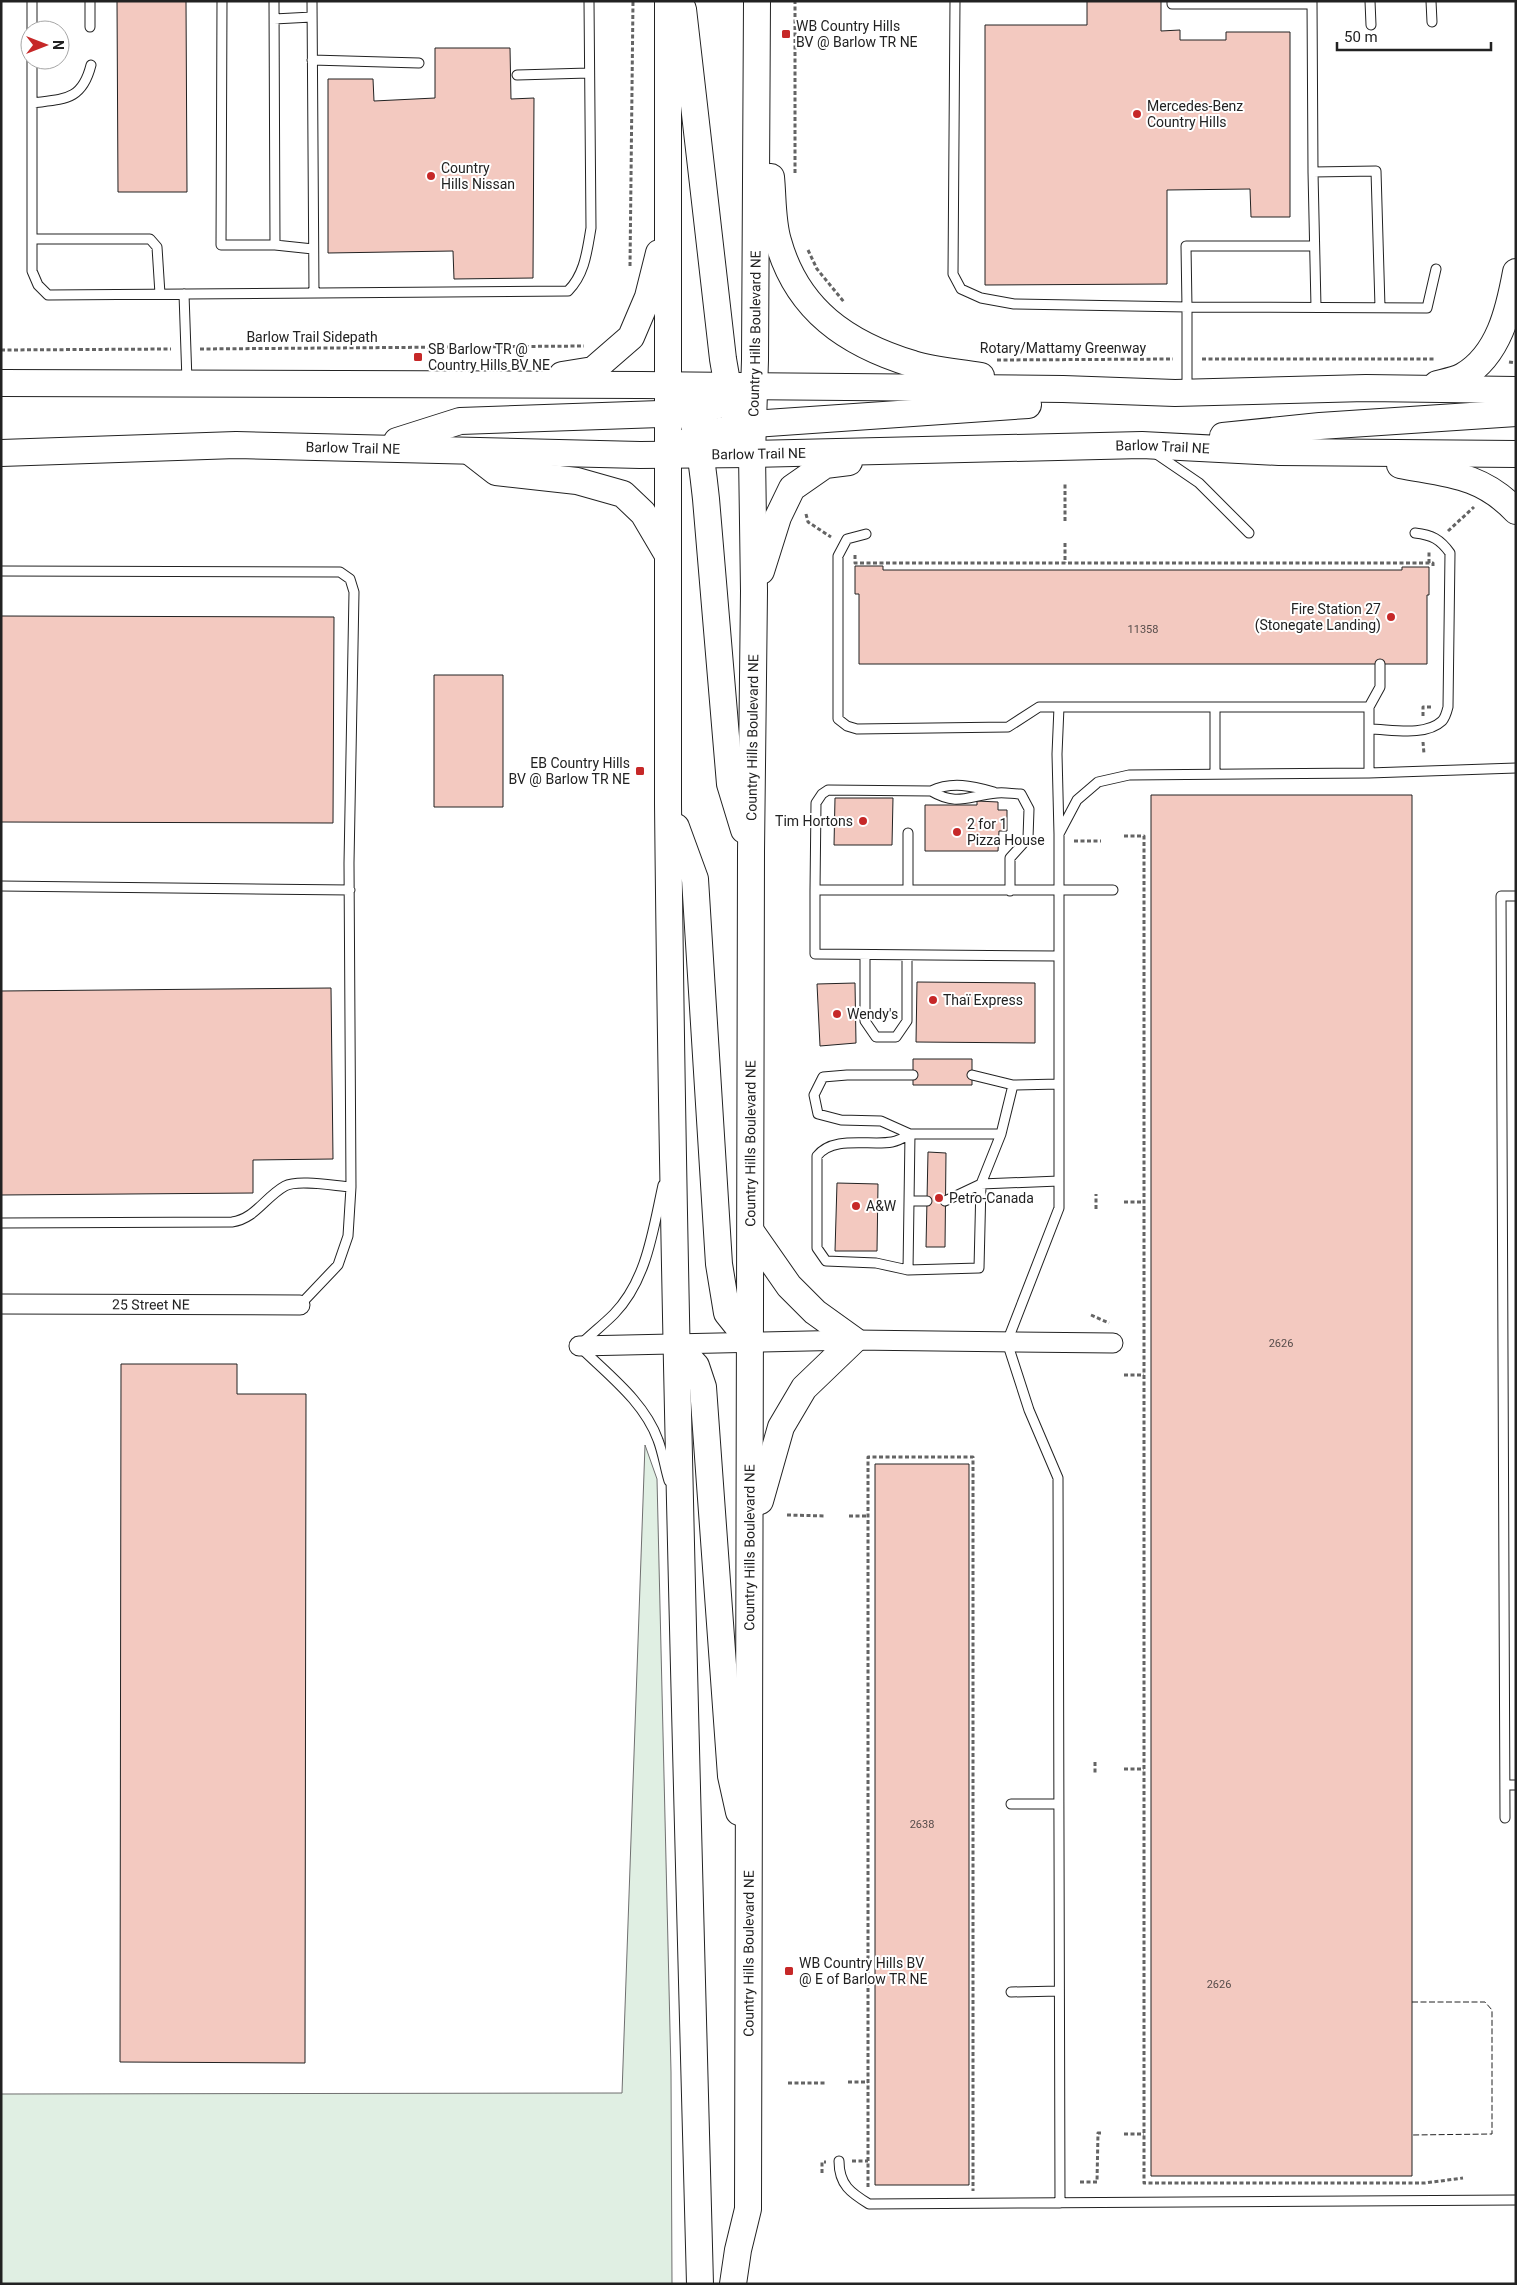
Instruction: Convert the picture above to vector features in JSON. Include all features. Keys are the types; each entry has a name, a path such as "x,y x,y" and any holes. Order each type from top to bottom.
{"main road":[{"path":"668,1 668,386 688,430 706,499 730,784 751,852"},
{"path":"682,1 717,312 729,394 746,425"},
{"name":"Country Hills Boulevard NE","path":"733,2284 738,2250 748,2210 752,1233 751,852 754,591 752,454 746,425 755,387 757,1"},
{"path":"758,29 777,240 789,272 807,300 828,323 857,341 914,365 1063,390"},
{"path":"496,386 593,370 631,337 648,297 668,213"},
{"path":"1422,389 1463,376 1490,350 1505,321 1516,272"},
{"path":"1,383 668,386 729,394 755,387 1181,393"},
{"path":"1,400 45,396 79,384"},
{"path":"379,447 460,421 688,430 1181,393 1366,388 1516,390"},
{"path":"700,2284 676,1344 666,552 668,454 688,430 729,394"},
{"path":"1142,445 1320,426 1516,413"},
{"name":"Barlow Trail NE","path":"1,453 236,445 379,447 550,454 668,454 688,430 752,454 1142,445 1279,452 1516,454"},
{"path":"754,591 778,517 792,488 825,465 931,450"},
{"path":"469,451 496,472 578,481 623,494 643,513 666,552"},
{"path":"1341,453 1469,478 1500,495 1516,511"},
{"path":"668,807 695,879 719,1264 727,1313 751,1343"},
{"path":"751,1533 781,1427 804,1388 854,1340 815,1312 789,1286 752,1233"},
{"path":"676,1344 696,1366 703,1387 731,1776 750,1861"}],"street":[{"name":"25 Street NE","path":"1,1304 300,1305"},
{"path":"579,1346 854,1340 1007,1342 1113,1334"}],"lane":[{"path":"32,1 32,20"},
{"path":"90,1 90,27"},
{"path":"222,1 221,245 275,245 313,249"},
{"path":"274,1 275,245"},
{"path":"312,1 314,293"},
{"path":"32,70 32,271 38,285 48,295 568,291 578,281 586,258 591,228 589,1"},
{"path":"955,1 953,274 961,289 981,298 1014,304 1427,308 1436,269"},
{"path":"1172,1 1172,4 1312,2 1316,307"},
{"path":"1370,1 1371,25"},
{"path":"1431,1 1432,22"},
{"path":"274,19 312,18"},
{"path":"312,60 419,64"},
{"path":"32,103 67,99 79,92 88,77 91,65"},
{"path":"517,75 590,73"},
{"path":"1313,172 1376,171 1380,307"},
{"path":"32,239 150,239 157,247 160,294"},
{"path":"1181,393 1187,359 1186,246 1314,246"},
{"path":"184,294 187,384"},
{"path":"1142,445 1199,483 1249,533"},
{"path":"1369,729 1418,730 1432,728 1444,720 1448,707 1450,554 1442,542 1430,535 1415,533"},
{"path":"866,534 847,539 838,556 838,719 847,726 857,729 1008,727 1039,707 1369,707"},
{"path":"1,571 340,572 350,579 354,592 350,890 351,1186 348,1236 338,1265 300,1305"},
{"path":"1368,772 1369,707 1380,687 1380,664"},
{"path":"1059,707 1057,754 1059,834 1059,1208 1007,1342 1030,1410 1058,1478 1060,2203"},
{"path":"1215,708 1215,774"},
{"path":"1059,834 1077,800 1098,782 1129,775 1516,768"},
{"path":"931,792 943,785 968,785 997,793 1021,794 1029,809 1028,838 1010,858 1010,891"},
{"path":"997,793 967,799 944,799 931,792 828,790 822,794 816,803 815,954 1059,956"},
{"path":"908,833 908,890"},
{"path":"1,886 350,890"},
{"path":"815,890 1113,890"},
{"path":"1505,1818 1501,896 1516,896"},
{"path":"864,954 865,1021 876,1037 896,1037 907,1021 907,955"},
{"path":"913,1075 823,1077 814,1096 818,1114 841,1120 881,1121 910,1134 1001,1134"},
{"path":"972,1076 1013,1085 1059,1084"},
{"path":"910,1134 894,1142 838,1144 822,1149 817,1156 817,1248 826,1261 876,1263 908,1270 979,1268 981,1184 1001,1134 1013,1085"},
{"path":"908,1270 910,1134"},
{"path":"673,1141 648,1253 641,1273 615,1313 579,1346 635,1401 658,1439 680,1526"},
{"path":"945,1200 981,1184 1059,1181"},
{"path":"1,1223 242,1221 286,1186 297,1184 351,1186"},
{"path":"909,1201 927,1200"},
{"path":"1505,1785 1516,1785"},
{"path":"1011,1804 1059,1804"},
{"path":"1011,1992 1059,1991"},
{"path":"838,2162 839,2172 850,2192 869,2204 1516,2200"}],"path":[{"path":"630,268 633,1"},
{"path":"795,1 795,174"},
{"path":"805,242 817,269 846,304"},
{"name":"Barlow Trail Sidepath","path":"1,350 583,346 591,343"},
{"name":"Rotary/Mattamy Greenway","path":"988,360 1444,359"},
{"path":"1065,483 1065,520"},
{"path":"805,506 808,522 833,538"},
{"path":"1448,531 1475,506"},
{"path":"1065,543 1065,563"},
{"path":"1429,563 1429,550 1432,548"},
{"path":"853,549 855,551 855,563 1433,563 1433,573"},
{"path":"1377,563 1377,570"},
{"path":"1423,719 1423,707 1433,707 1433,698"},
{"path":"1423,742 1424,754"},
{"path":"1124,836 1144,836 1144,2183 1425,2183 1463,2178"},
{"path":"1074,841 1101,841"},
{"path":"1096,1194 1098,1202 1096,1209"},
{"path":"1124,1202 1144,1202"},
{"path":"1091,1314 1113,1334"},
{"path":"1124,1375 1144,1375"},
{"path":"876,2191 868,2187 868,1457 973,1457 973,2191"},
{"path":"786,1515 826,1516"},
{"path":"849,1516 868,1516"},
{"path":"1095,1762 1095,1775"},
{"path":"1095,1769 1100,1769"},
{"path":"1124,1769 1144,1769"},
{"path":"1144,1954 1151,1954"},
{"path":"788,2082 826,2082"},
{"path":"848,2082 868,2082"},
{"path":"1080,2182 1097,2182 1098,2133 1101,2133"},
{"path":"1124,2134 1144,2134"},
{"path":"849,2162 868,2161"},
{"path":"963,2191 983,2191"}],"green space":[{"path":"645,1445 657,1479 671,2072 672,2284 1,2284 1,2094 622,2093"}],"building":[{"path":"117,1 186,1 187,192 118,192"},
{"name":"Mercedes-Benz Country Hills","path":"1087,1 1161,1 1161,31 1180,30 1180,40 1226,40 1226,32 1290,32 1290,217 1251,217 1250,189 1167,190 1167,284 985,285 985,25 1087,25"},
{"name":"Country Hills Nissan","path":"435,48 510,48 511,99 534,98 533,278 454,279 453,251 328,253 328,79 373,79 374,101 435,98"},
{"path":"855,566 883,566 883,570 1402,570 1402,567 1429,567 1427,664 859,664 859,594 855,594"},
{"path":"1,616 334,617 333,823 1,822"},
{"path":"434,675 503,675 503,807 434,807"},
{"path":"1151,795 1412,795 1412,2176 1151,2176"},
{"name":"Tim Hortons","path":"835,798 893,798 892,845 834,845"},
{"path":"977,801 998,802 998,810 1007,810 1007,831 999,831 998,851 925,851 925,805 977,805"},
{"path":"917,982 1035,983 1035,1043 916,1042"},
{"name":"Wendy's","path":"855,983 856,1043 820,1046 817,984"},
{"path":"331,988 333,1159 253,1160 253,1193 1,1195 1,991"},
{"path":"913,1059 972,1059 972,1085 913,1085"},
{"path":"928,1152 946,1153 945,1247 926,1247"},
{"path":"837,1183 878,1184 877,1251 835,1251"},
{"path":"121,1364 237,1364 237,1394 306,1394 305,2063 120,2062"},
{"path":"875,1464 969,1464 969,2185 875,2185"}],"fence":[{"path":"1412,2002 1485,2002 1492,2010 1492,2134 1412,2135"}],"place":[{"name":"WB Country Hills BV @ Barlow TR NE","path":"786,34"},
{"name":"Mercedes-Benz Country Hills","path":"1137,114"},
{"name":"Country Hills Nissan","path":"431,176"},
{"name":"SB Barlow TR @ Country Hills BV NE","path":"418,357"},
{"name":"Fire Station 27 (Stonegate Landing)","path":"1391,617"},
{"name":"EB Country Hills BV @ Barlow TR NE","path":"640,771"},
{"name":"Tim Hortons","path":"863,821"},
{"name":"2 for 1 Pizza House","path":"957,832"},
{"name":"Thaï Express","path":"933,1000"},
{"name":"Wendy's","path":"837,1014"},
{"name":"Petro-Canada","path":"939,1198"},
{"name":"A&W","path":"856,1206"},
{"name":"WB Country Hills BV @ E of Barlow TR NE","path":"789,1971"}]}
